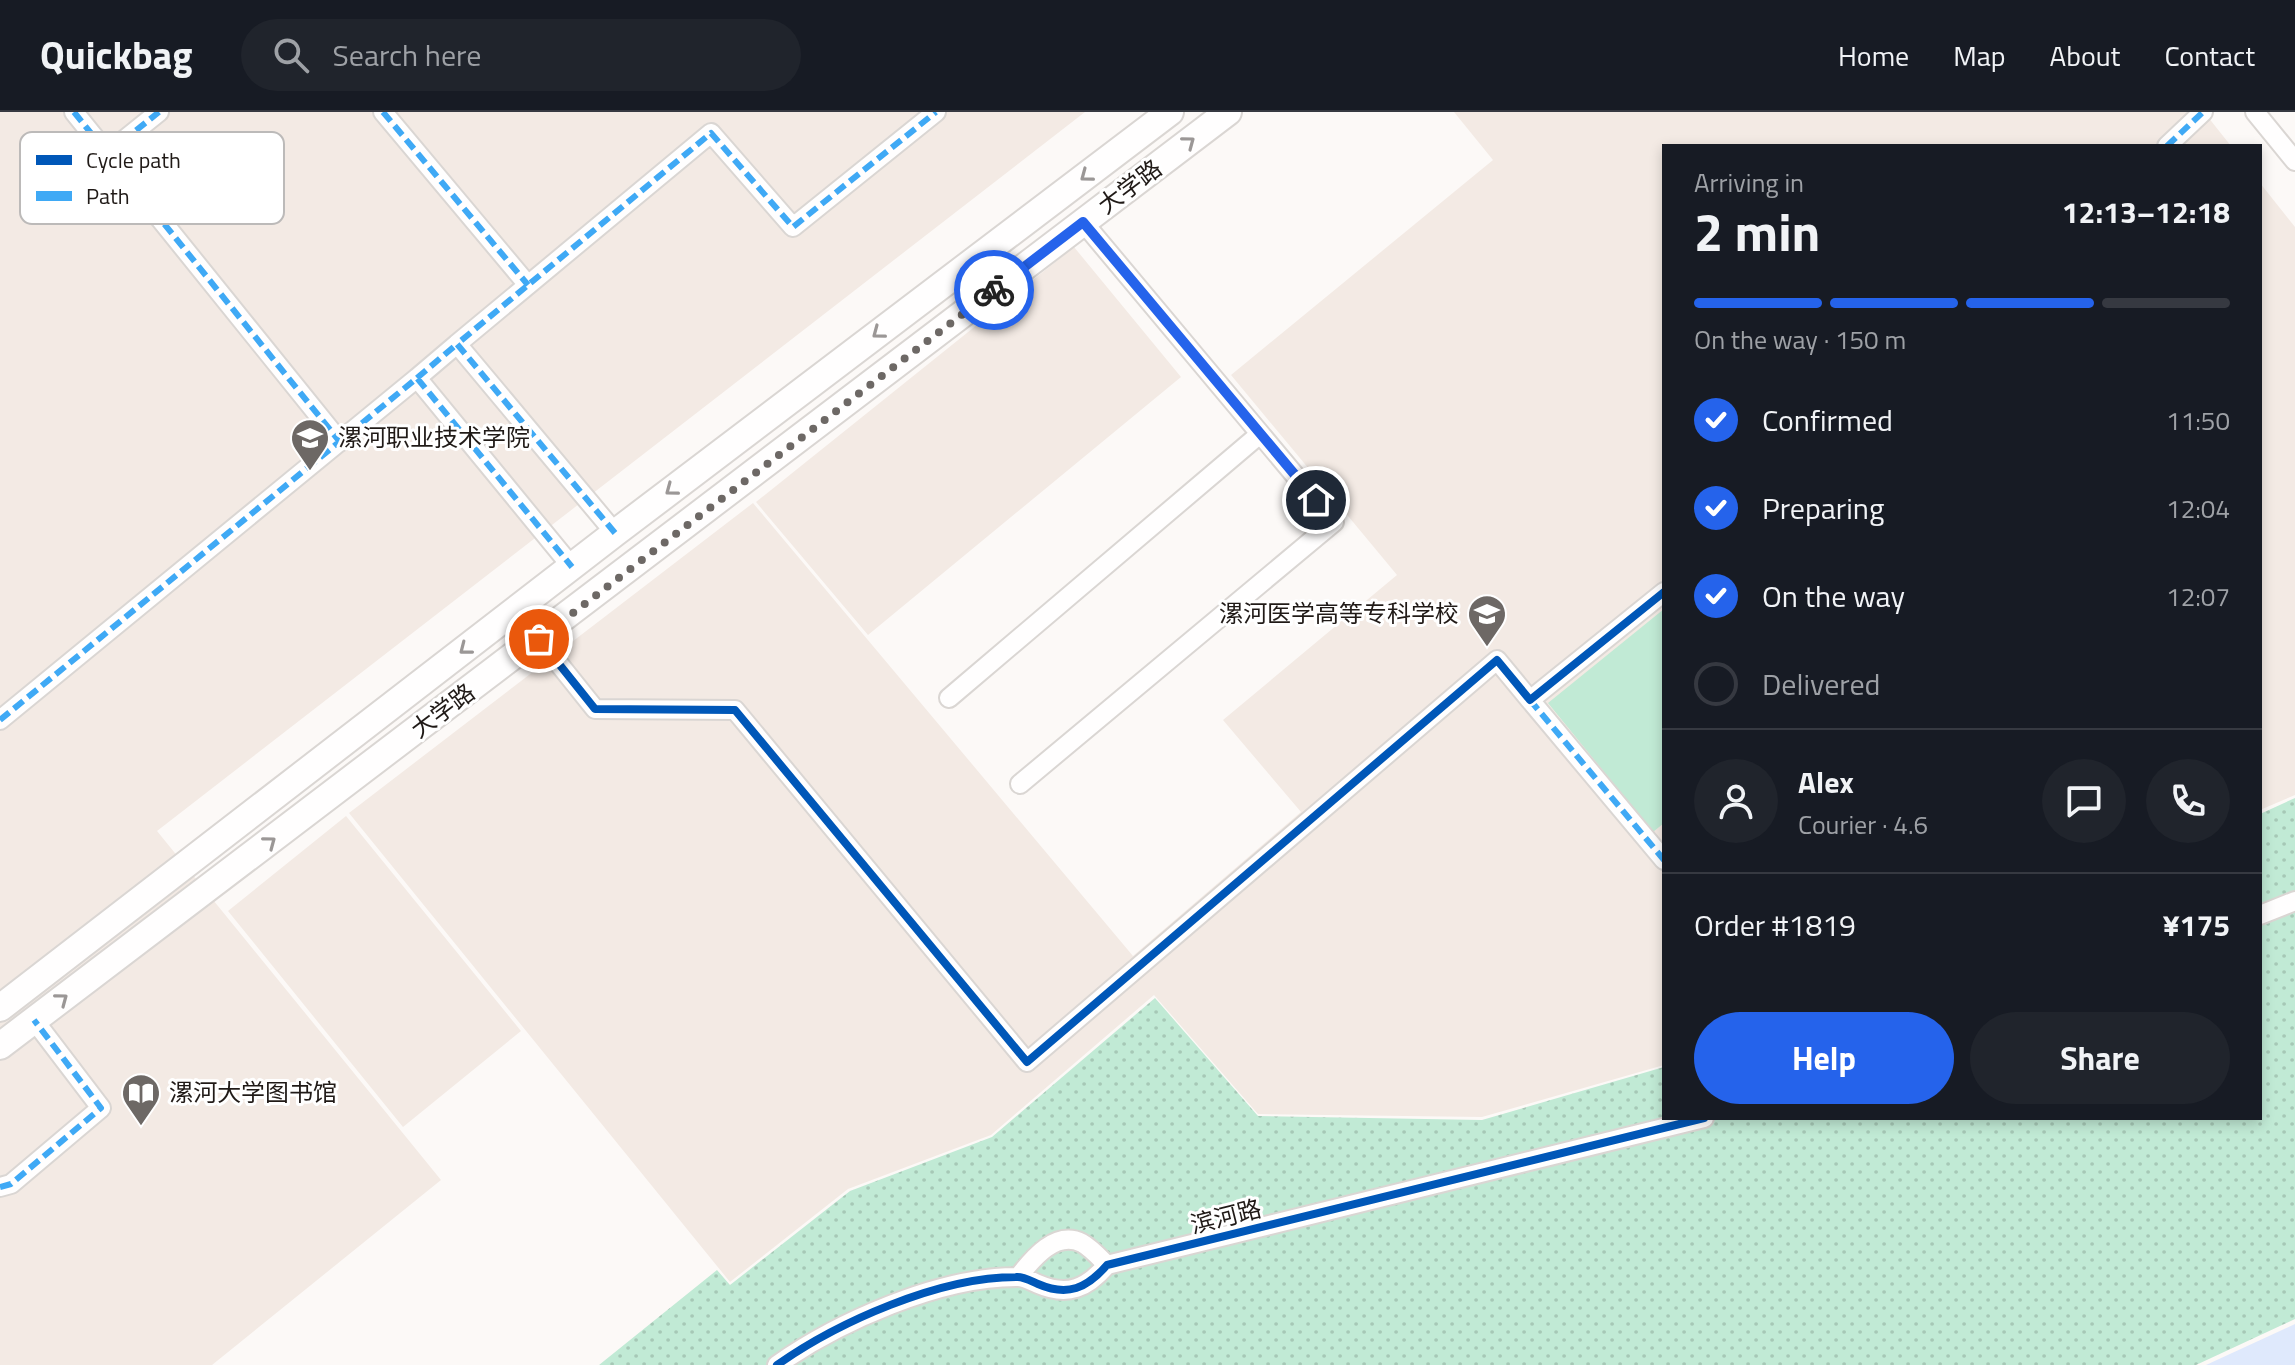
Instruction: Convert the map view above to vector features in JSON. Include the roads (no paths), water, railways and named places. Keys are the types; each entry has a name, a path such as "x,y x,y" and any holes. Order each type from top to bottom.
{"main road":[{"name":"大学路","path":"0,1008 615,533 1170,112"},
{"name":"大学路","path":"0,1046 1228,112"}],"street":[{"path":"74,112 91,132"},
{"path":"134,132 159,112"},
{"path":"383,112 528,285"},
{"path":"0,720 711,133 793,227 936,112"},
{"path":"2169,144 2203,112"},
{"path":"2255,112 2295,161"},
{"path":"1020,784 1334,522 1083,222"},
{"path":"165,224 340,442"},
{"path":"457,344 615,533"},
{"path":"417,378 572,567"},
{"path":"949,698 1260,434"},
{"path":"1530,700 1662,594"},
{"path":"539,639 595,709 735,710 1027,1062 1497,660 1662,858"},
{"path":"2262,914 2295,901"},
{"path":"0,1187 11,1184 101,1108 34,1020"},
{"name":"滨河路","path":"1019,1276 1049,1289 1073,1292 1095,1279 1107,1265 1696,1120"},
{"path":"777,1365 851,1320 948,1288 1019,1276 1037,1253 1058,1241 1081,1242 1107,1265"}],"water":[{"path":"2295,1324 2295,1365 2206,1365"}],"place":[{"name":"漯河职业技术学院","path":"310,472"},
{"name":"漯河医学高等专科学校","path":"1487,648"},
{"name":"漯河大学图书馆","path":"141,1127"}]}
